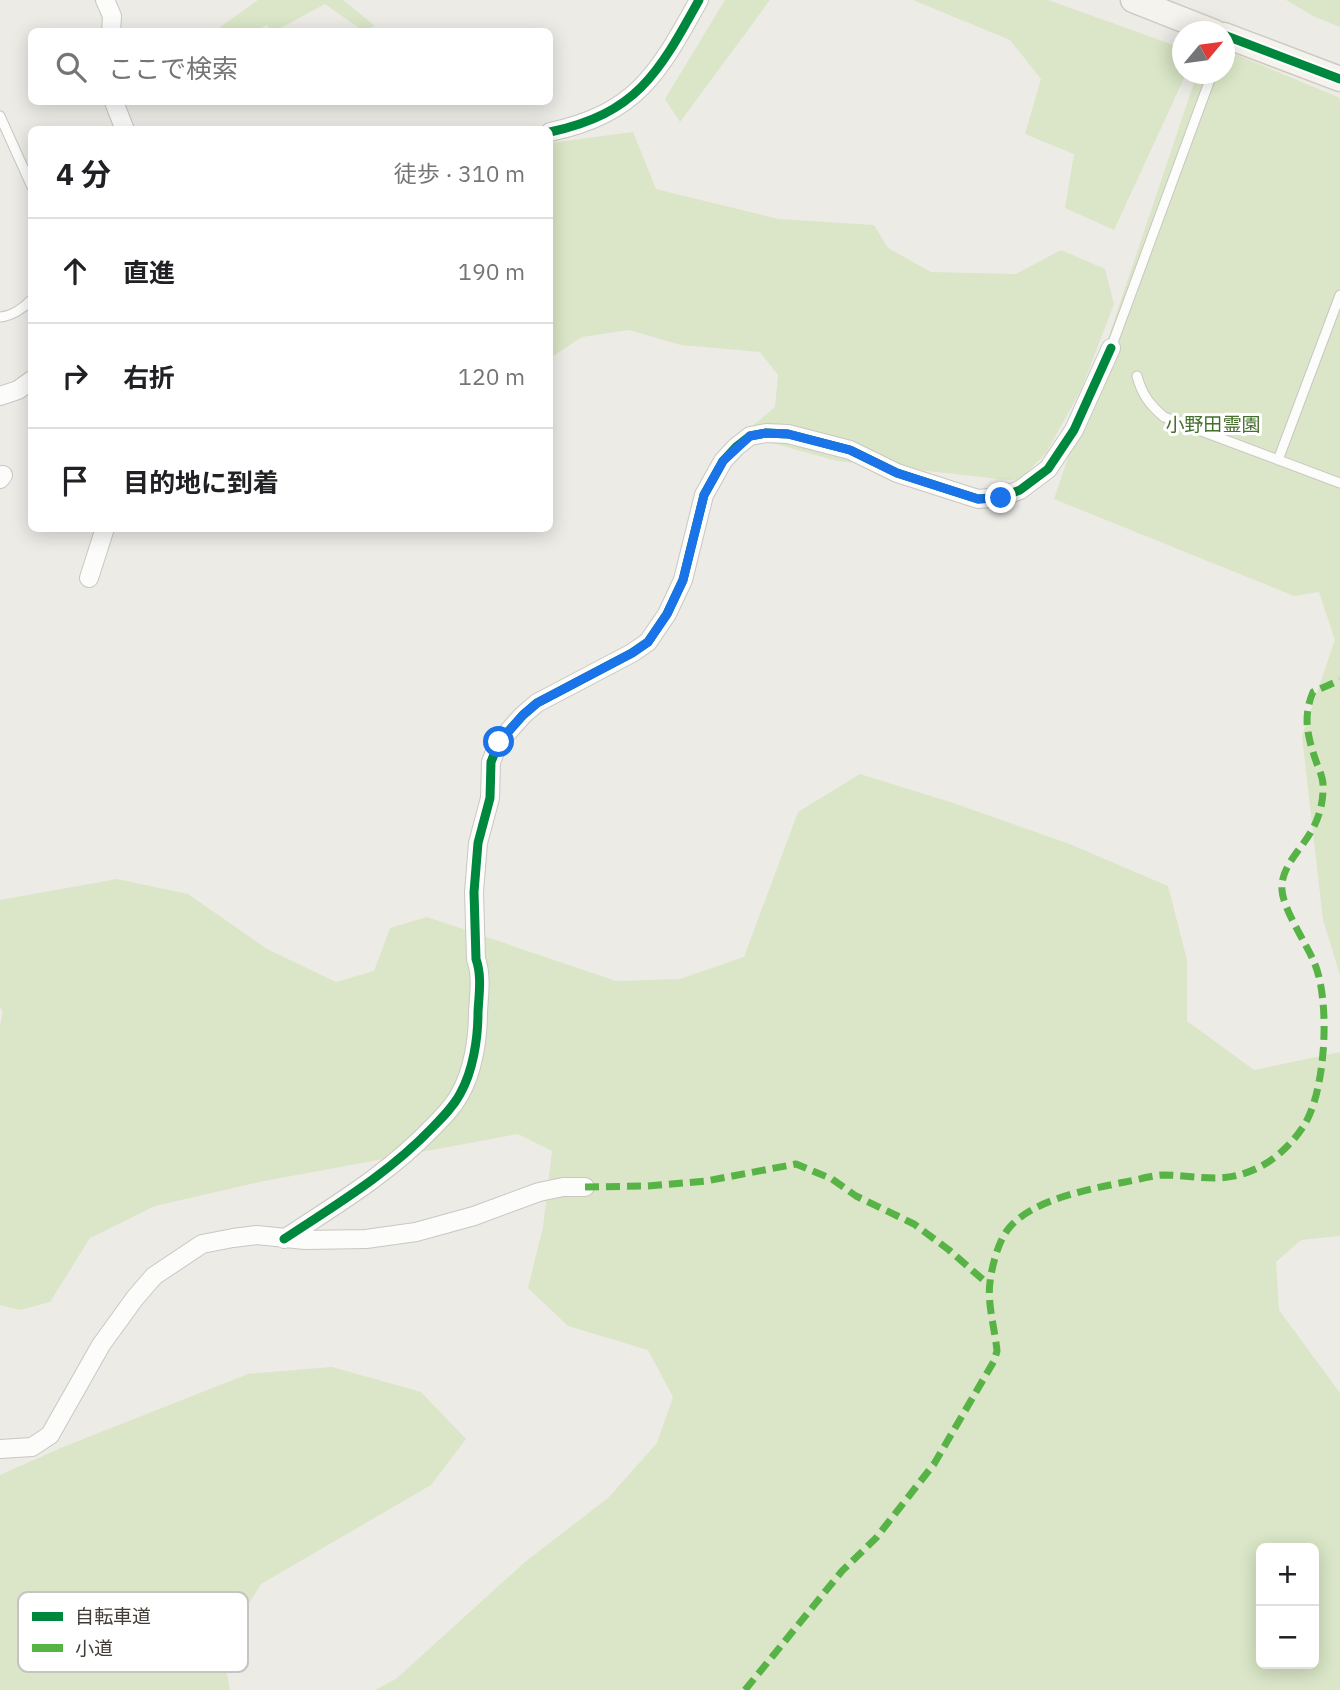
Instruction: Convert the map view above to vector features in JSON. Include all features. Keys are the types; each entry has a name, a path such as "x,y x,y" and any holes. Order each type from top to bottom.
{"street":[{"path":"105,0 112,16 111,28"},
{"path":"553,131 589,123 632,97 662,62 699,0"},
{"path":"1133,0 1185,21"},
{"path":"1235,41 1340,79"},
{"path":"115,105 123,126"},
{"path":"284,1239 354,1195 412,1148 451,1108 461,1092 478,1030 480,970 476,959 474,892 478,843 489,798 491,762 499,742 537,703 648,642 667,614 683,580 704,495 723,461 750,436 766,433 788,434 850,450 897,473 978,499 1001,498 1020,490 1048,469 1074,430 1111,348"},
{"path":"0,396 18,390 28,383"},
{"path":"89,578 104,532"},
{"path":"0,1448 32,1447 50,1435 100,1345 135,1298 154,1276 202,1244 257,1236 284,1239 366,1239 416,1232 474,1216 539,1192 563,1187 585,1187"}],"lane":[{"path":"1111,348 1208,84"},
{"path":"0,116 28,178"},
{"path":"1278,460 1340,295"},
{"path":"0,317 7,317 28,304"},
{"path":"1137,376 1140,390 1150,405 1164,417 1340,483"}],"green space":[{"path":"258,0 343,0 375,26 359,28 325,4 281,28 270,28 267,25 261,28 220,27"},
{"path":"725,0 770,0 680,122 665,99"},
{"path":"913,0 1048,0 1172,44 1172,84 1181,84 1114,230 1065,208 1074,154 1025,134 1041,79 1010,40"},
{"path":"1286,0 1340,0 1340,27 1313,16"},
{"name":"小野田霊園","path":"1235,54 1340,98 1340,975 1323,920 1302,736 1335,640 1319,592 1294,596 1054,499 1194,84 1235,84"},
{"path":"633,132 656,189 778,219 874,225 888,248 931,272 1016,274 1061,250 1105,269 1114,304 1081,390 1046,453 1019,481 837,461 765,441 750,428 775,407 778,375 760,352 681,345 629,330 582,337 553,356 553,143"},
{"path":"860,774 1067,843 1168,886 1187,960 1187,1021 1254,1070 1340,1052 1340,1236 1301,1240 1276,1262 1279,1310 1340,1393 1340,1690 375,1690 396,1679 525,1562 608,1498 657,1443 673,1397 648,1350 568,1326 528,1288 543,1227 552,1151 518,1134 259,1182 155,1206 90,1238 50,1302 20,1310 0,1305 0,1025 3,1012 0,1007 0,900 117,879 188,894 267,949 336,982 374,971 390,928 427,917 616,981 680,979 744,957 798,812"},
{"path":"332,1367 421,1392 466,1439 431,1485 261,1584 248,1605 248,1592 18,1592 18,1672 227,1672 230,1690 0,1690 0,1475 63,1447 248,1374"}],"marked path":[{"path":"745,1690 842,1571 876,1538 934,1464 994,1361 997,1351 989,1290 994,1261 1009,1228 1019,1218 1047,1203 1095,1188 1162,1175 1215,1178 1254,1170 1286,1148 1303,1127 1311,1112 1321,1070 1324,1046 1323,999 1314,962 1286,907 1282,882 1288,866 1319,815 1322,800 1322,779 1308,728 1310,701 1313,692 1340,680"},
{"path":"585,1187 648,1186 706,1181 796,1164 832,1179 856,1196 914,1224 989,1285"}],"cycle path":[{"path":"553,131 604,114 642,87 671,49 699,0"},
{"path":"1235,39 1340,79"},
{"path":"284,1239 362,1188 398,1159 451,1108 460,1094 471,1065 477,1033 480,978 476,959 474,892 478,843 490,798 491,762 499,742 537,703 648,642 667,614 683,580 704,495 723,461 750,436 766,433 788,434 850,450 897,473 978,499 1001,497 1020,490 1048,469 1074,430 1111,348"}],"route":[{"path":"499,742 537,703 648,642 667,614 683,580 704,495 723,461 750,436 766,433 788,434 850,450 897,473 978,499 1001,498"}]}
